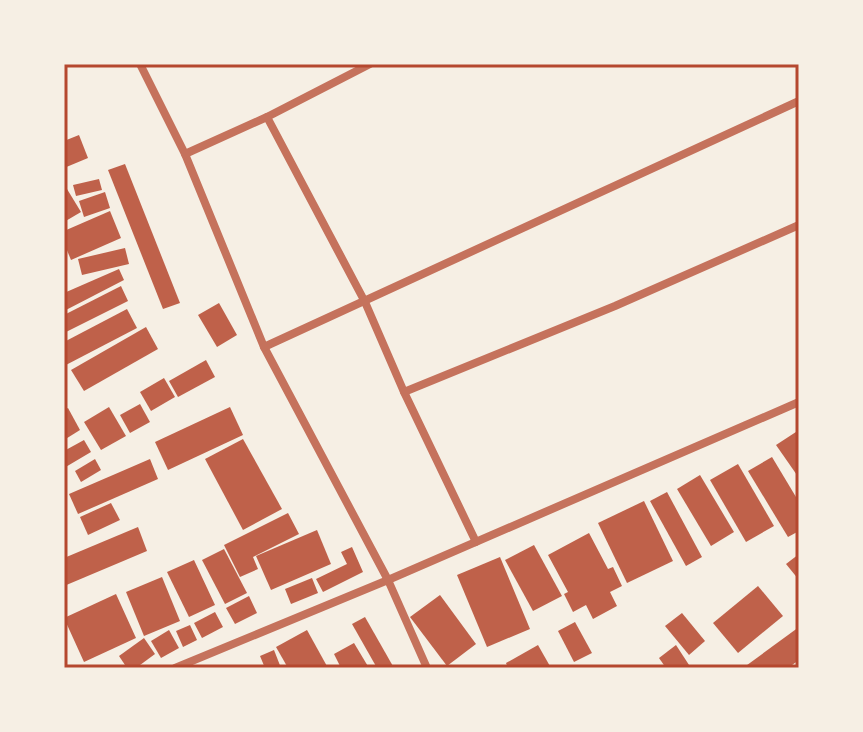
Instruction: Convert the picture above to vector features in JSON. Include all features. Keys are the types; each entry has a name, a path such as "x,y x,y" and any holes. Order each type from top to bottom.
{"street":[{"path":"140,64 185,154 264,347 388,580 427,668"},
{"path":"185,154 267,117 370,64"},
{"path":"264,347 799,101"},
{"path":"267,117 365,302 476,542"},
{"path":"404,392 615,306 799,225"},
{"path":"175,668 388,580 799,402"}],"building":[{"path":"79,135 88,158 64,168 64,141"},
{"path":"125,164 180,303 163,309 108,170"},
{"path":"99,179 102,190 76,196 73,185"},
{"path":"67,189 81,212 64,222 64,191"},
{"path":"105,192 110,208 84,217 79,201"},
{"path":"110,211 121,238 71,260 64,243 64,231"},
{"path":"125,248 129,264 82,275 78,259"},
{"path":"119,269 124,280 64,311 64,293"},
{"path":"121,286 128,301 64,333 64,315"},
{"path":"219,303 237,335 217,347 198,315"},
{"path":"127,309 137,328 64,366 64,342"},
{"path":"146,327 158,349 84,391 71,370"},
{"path":"206,360 215,377 178,397 169,381"},
{"path":"164,378 175,397 151,411 140,392"},
{"path":"140,404 150,422 130,433 120,415"},
{"path":"109,407 126,436 101,450 84,422"},
{"path":"230,407 243,435 168,470 155,442"},
{"path":"68,408 80,430 64,440 64,410"},
{"path":"799,430 799,478 776,445"},
{"path":"243,439 282,509 243,530 205,459"},
{"path":"84,440 91,452 64,468 64,451"},
{"path":"772,457 799,502 799,531 788,537 748,471"},
{"path":"95,459 101,470 81,482 75,471"},
{"path":"150,459 158,479 78,514 69,494"},
{"path":"738,464 774,526 746,542 710,480"},
{"path":"700,475 734,532 711,546 677,489"},
{"path":"667,492 702,557 686,566 650,501"},
{"path":"644,501 673,561 627,583 598,523"},
{"path":"111,503 120,520 88,535 80,517"},
{"path":"288,513 299,534 253,557 258,569 240,577 224,545"},
{"path":"138,527 147,551 64,586 64,558"},
{"path":"317,530 331,564 271,590 256,556"},
{"path":"589,533 608,569 613,567 622,586 610,592 617,606 593,619 586,605 573,612 564,594 568,592 548,555"},
{"path":"534,545 562,596 533,611 505,560"},
{"path":"352,547 363,572 323,592 316,579 347,564 341,552"},
{"path":"224,549 247,593 225,604 202,560"},
{"path":"799,554 799,580 786,564"},
{"path":"500,557 530,629 487,647 457,575"},
{"path":"194,560 215,605 189,617 167,572"},
{"path":"162,577 180,621 144,636 126,592"},
{"path":"312,578 318,593 291,604 285,589"},
{"path":"758,586 783,616 738,653 713,623"},
{"path":"116,594 136,638 84,662 64,618"},
{"path":"440,595 476,644 447,666 410,617"},
{"path":"249,596 257,613 235,624 226,608"},
{"path":"215,612 223,627 202,638 194,623"},
{"path":"682,613 705,641 689,655 665,626"},
{"path":"365,617 394,668 377,668 352,624"},
{"path":"575,622 592,653 574,662 558,631"},
{"path":"190,625 197,640 183,647 176,631"},
{"path":"799,627 799,660 788,668 743,668"},
{"path":"169,630 179,648 161,658 151,641"},
{"path":"307,630 328,668 288,668 276,647"},
{"path":"144,638 155,654 136,668 127,668 119,656"},
{"path":"354,643 369,668 341,668 334,654"},
{"path":"538,645 551,668 508,668 506,663"},
{"path":"676,645 691,668 666,668 659,658"},
{"path":"274,650 281,668 265,668 260,656"}]}
